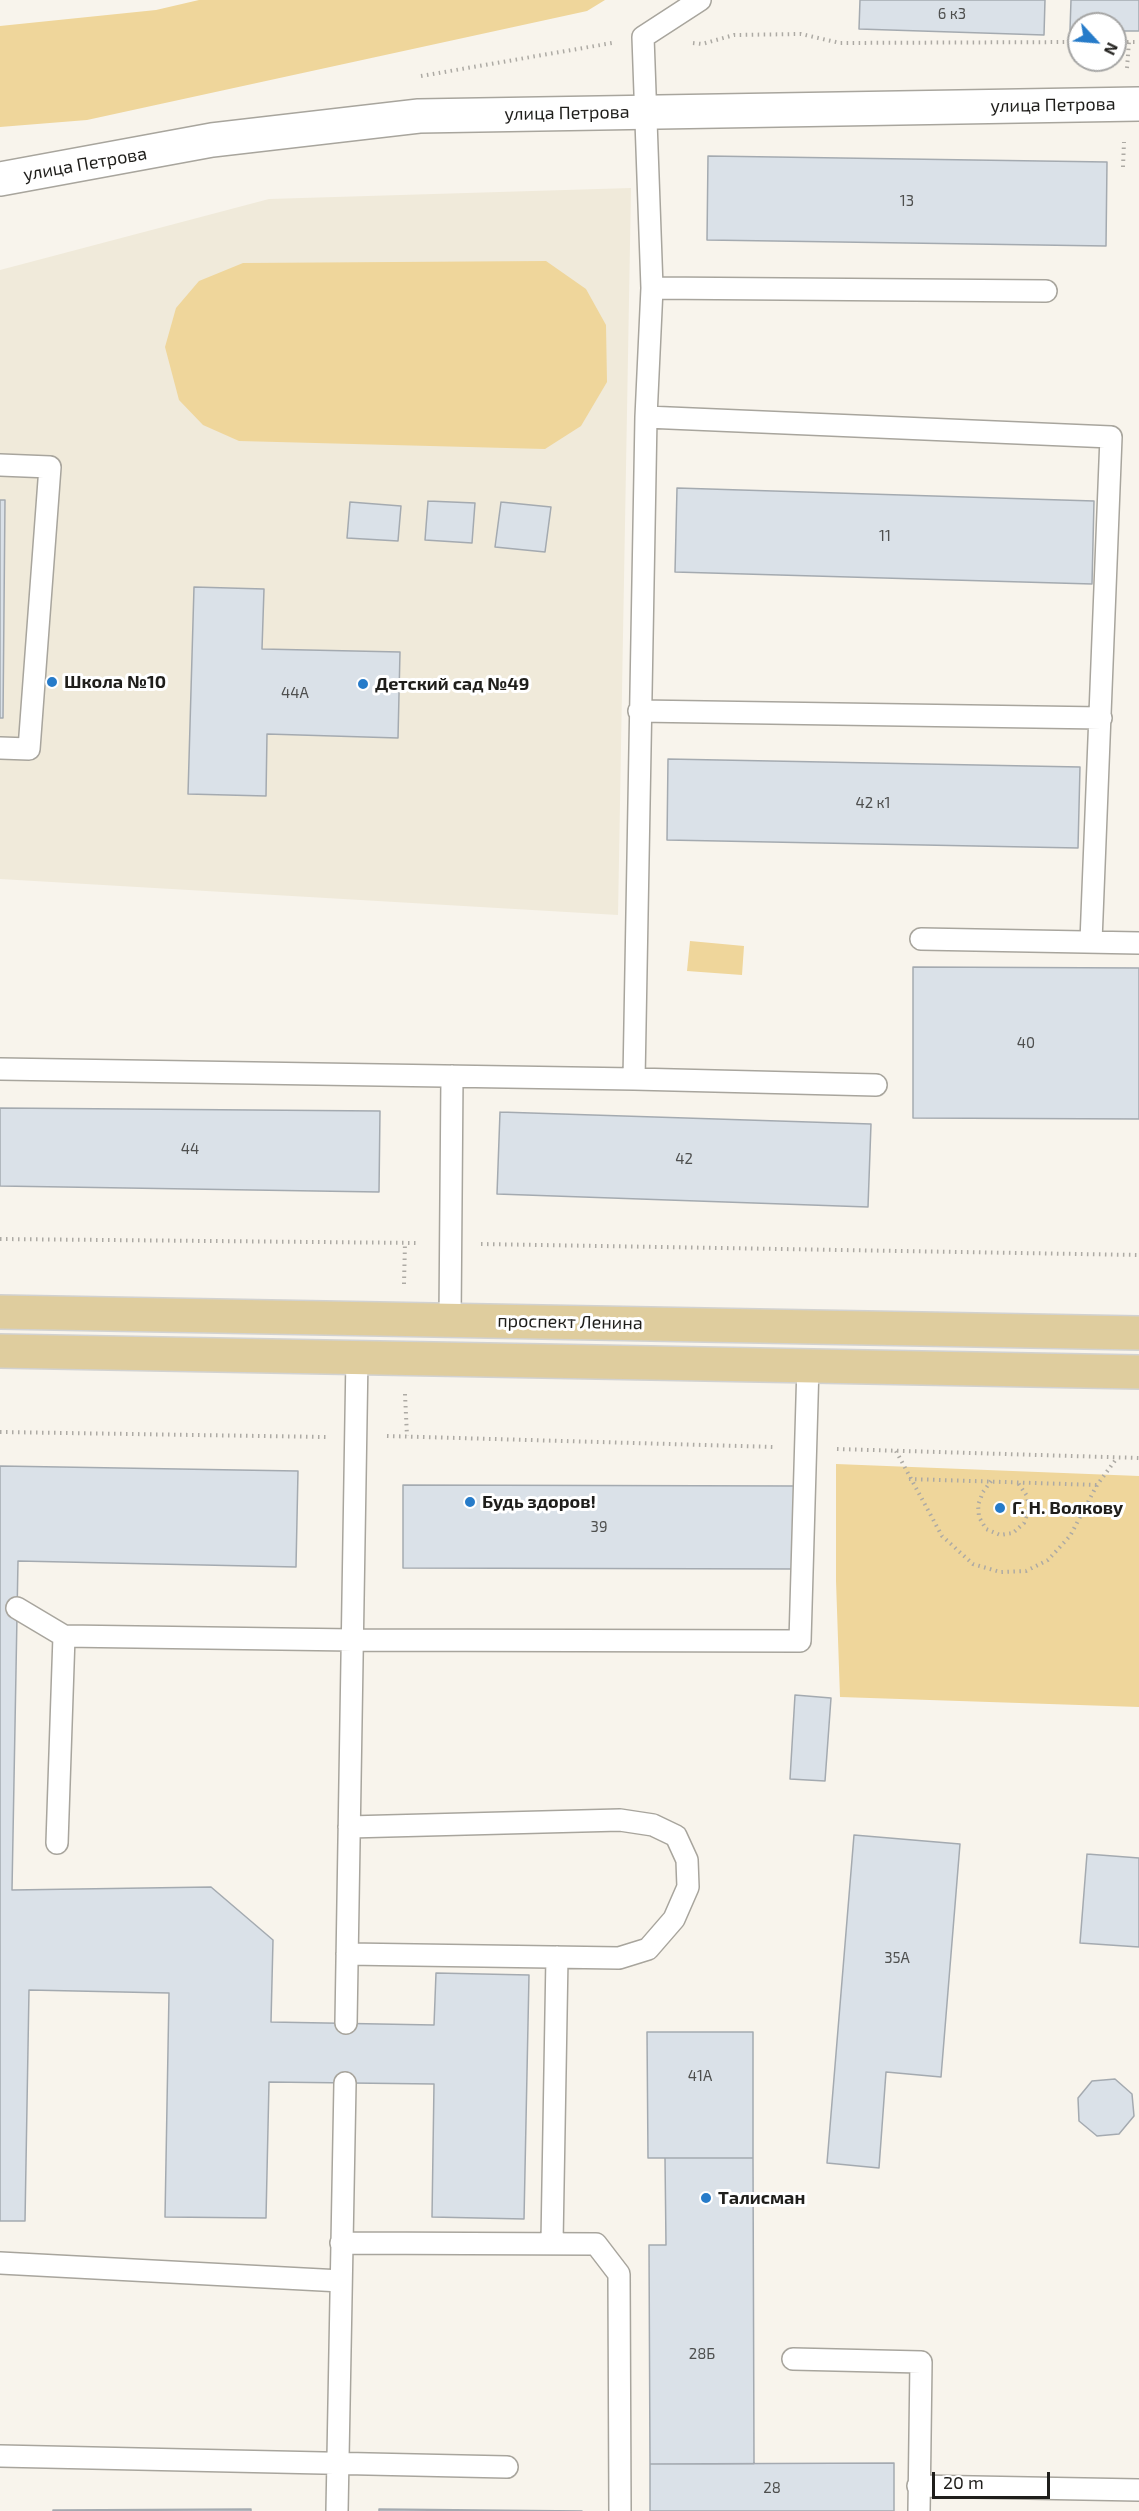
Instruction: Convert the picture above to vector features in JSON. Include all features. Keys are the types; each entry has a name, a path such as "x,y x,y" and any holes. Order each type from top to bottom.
{"main road":[{"name":"проспект Ленина","path":"0,1312 1139,1334"},
{"path":"0,1351 1139,1372"}],"street":[{"name":"улица Петрова","path":"0,179 212,140 419,116 1139,104"}],"lane":[{"path":"634,1079 639,711 646,417 652,288 643,37 700,0"},
{"path":"652,288 1046,291"},
{"path":"646,417 1111,437 1091,941"},
{"path":"0,465 50,466 29,749 0,748"},
{"path":"639,711 1101,718"},
{"path":"921,939 1139,943"},
{"path":"0,1069 876,1085"},
{"path":"450,1320 452,1076"},
{"path":"346,2023 357,1357"},
{"path":"17,1608 64,1636 353,1640 800,1641 808,1365"},
{"path":"57,1843 64,1636"},
{"path":"347,1954 619,1958 648,1949 674,1919 688,1887 687,1860 676,1836 652,1825 620,1820 349,1827"},
{"path":"552,2242 557,1957"},
{"path":"337,2511 345,2083"},
{"path":"341,2243 552,2242 596,2244 619,2274 620,2511"},
{"path":"0,2263 341,2281"},
{"path":"793,2359 921,2362 919,2511"},
{"path":"0,2456 507,2467"},
{"path":"918,2486 1139,2490"}],"path":[{"path":"643,37 702,44 734,35 801,34 840,44 1067,42"},
{"path":"1127,71 1129,42 1139,42"},
{"path":"1123,167 1125,136"},
{"path":"0,1239 1139,1255"},
{"path":"404,1287 405,1243"},
{"path":"405,1385 407,1436"},
{"path":"0,1432 407,1436 1139,1458"},
{"path":"896,1451 909,1479 942,1536 973,1564 1000,1572 1026,1571 1048,1560 1070,1536 1097,1485 1117,1457"},
{"path":"909,1479 1097,1485"},
{"path":"991,1481 978,1505 979,1517 986,1529 1000,1535 1014,1533 1024,1523 1027,1516 1029,1509 1027,1496 1018,1482"}],"shaded area":[{"path":"199,0 605,0 587,11 87,120 0,127 0,26 156,10"},
{"path":"631,188 618,915 0,879 0,270 269,199"},
{"path":"546,261 586,289 606,325 607,382 581,426 545,449 239,441 203,425 179,400 165,347 176,308 199,281 243,263"},
{"path":"690,941 744,946 742,975 687,971"},
{"path":"836,1464 1139,1476 1139,1707 840,1697 836,1581"}],"building":[{"path":"860,0 1045,0 1044,35 859,29"},
{"path":"1071,0 1139,0 1139,31 1127,31 1127,12 1071,12"},
{"path":"708,156 1107,162 1106,246 707,240"},
{"path":"677,488 1094,501 1092,584 675,572"},
{"path":"0,500 5,500 3,718 0,718"},
{"path":"428,501 475,503 472,543 425,540"},
{"path":"350,502 401,506 398,541 347,538"},
{"path":"501,502 551,507 545,552 495,547"},
{"path":"194,587 264,589 262,649 400,652 398,738 267,734 266,796 188,794"},
{"path":"668,759 1080,767 1078,848 667,840"},
{"path":"913,967 1139,968 1139,1119 913,1118"},
{"path":"0,1108 380,1111 379,1192 0,1186"},
{"path":"500,1112 871,1124 868,1207 497,1194"},
{"path":"0,1466 298,1471 296,1567 18,1561 12,1890 211,1887 273,1940 271,2022 434,2025 436,1973 529,1975 524,2219 432,2217 434,2084 269,2082 266,2218 165,2217 169,1993 29,1990 25,2221 0,2221"},
{"path":"403,1485 796,1486 795,1569 403,1568"},
{"path":"795,1695 831,1698 825,1781 790,1779"},
{"path":"854,1835 960,1844 941,2077 886,2072 879,2168 827,2163"},
{"path":"1087,1854 1139,1858 1139,1947 1080,1943"},
{"path":"647,2032 753,2032 753,2158 648,2158"},
{"path":"1115,2079 1132,2094 1134,2116 1119,2134 1097,2136 1079,2121 1078,2098 1092,2081"},
{"path":"665,2158 753,2158 754,2464 650,2464 649,2245 666,2245"},
{"path":"894,2463 894,2511 650,2511 650,2464"},
{"path":"251,2509 251,2511 53,2511 53,2510"},
{"path":"379,2509 582,2511 379,2511"}],"place":[{"name":"Школа №10","path":"52,682"},
{"name":"Детский сад №49","path":"363,684"},
{"name":"Будь здоров!","path":"470,1502"},
{"name":"Г. Н. Волкову","path":"1000,1508"},
{"name":"Талисман","path":"706,2198"}]}
